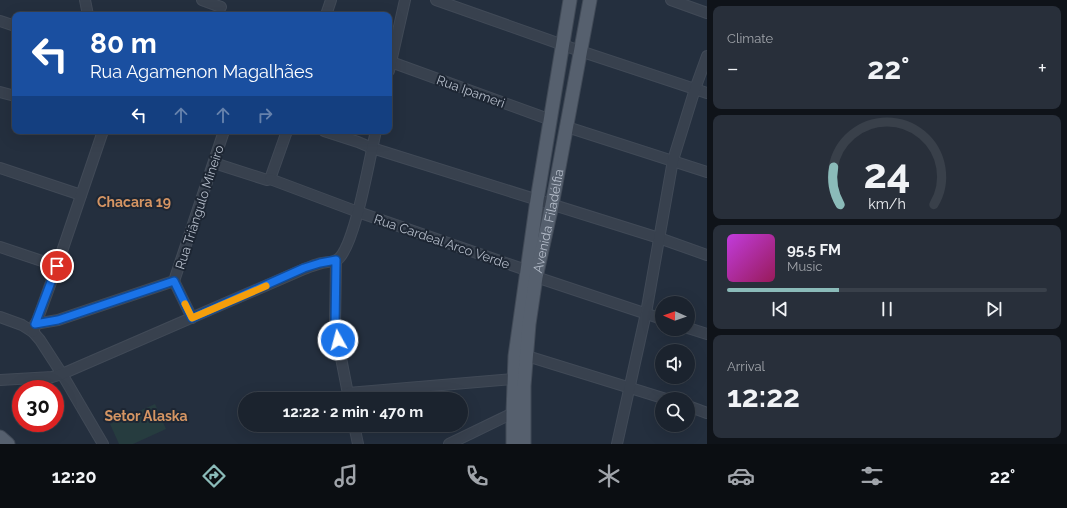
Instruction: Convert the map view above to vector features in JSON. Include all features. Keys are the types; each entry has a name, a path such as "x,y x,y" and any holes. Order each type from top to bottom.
{"main road":[{"name":"Avenida Filadélfia","path":"524,444 524,386 537,200 564,45 570,0"},
{"name":"Avenida Filadélfia","path":"513,444 515,356 531,273 552,205 590,0"},
{"path":"0,437 8,444"}],"street":[{"path":"85,0 87,12"},
{"path":"202,0 221,7"},
{"path":"327,12 331,0"},
{"path":"392,57 404,0"},
{"path":"436,0 580,51 707,93"},
{"path":"671,0 707,13"},
{"path":"0,21 12,25"},
{"path":"617,444 646,313 658,238 674,160 695,89 707,56"},
{"name":"Rua Ipameri","path":"392,67 551,120"},
{"path":"0,92 12,95"},
{"path":"567,127 674,160 707,172"},
{"path":"34,328 57,266 102,134"},
{"name":"Rua Triângulo Mineiro","path":"34,328 174,281 223,134"},
{"path":"214,163 268,180 271,177 286,134"},
{"path":"333,134 372,148 436,167 707,255"},
{"path":"348,392 335,327 338,258 349,240 358,212 375,134"},
{"path":"0,168 81,195"},
{"name":"Rua Cardeal Arco Verde","path":"268,180 655,316"},
{"path":"0,247 57,266"},
{"path":"0,380 52,377 62,374 304,268 338,258"},
{"path":"174,281 192,318"},
{"path":"0,317 34,328 103,444"},
{"path":"695,330 707,334"},
{"path":"527,356 655,395"},
{"path":"390,392 514,380"},
{"path":"695,409 707,413"},
{"path":"455,443 513,413"},
{"path":"355,432 358,444"}],"green space":[{"path":"155,404 166,429 133,444 119,444 110,424"}],"slow traffic":[{"path":"185,304 192,318 266,286"}],"district":[{"name":"Chacara 19","path":"134,202"},
{"name":"Setor Alaska","path":"146,416"}],"route":[{"path":"57,266 35,324 58,320 174,281 192,318 304,268 336,260 335,327 338,340"}]}
